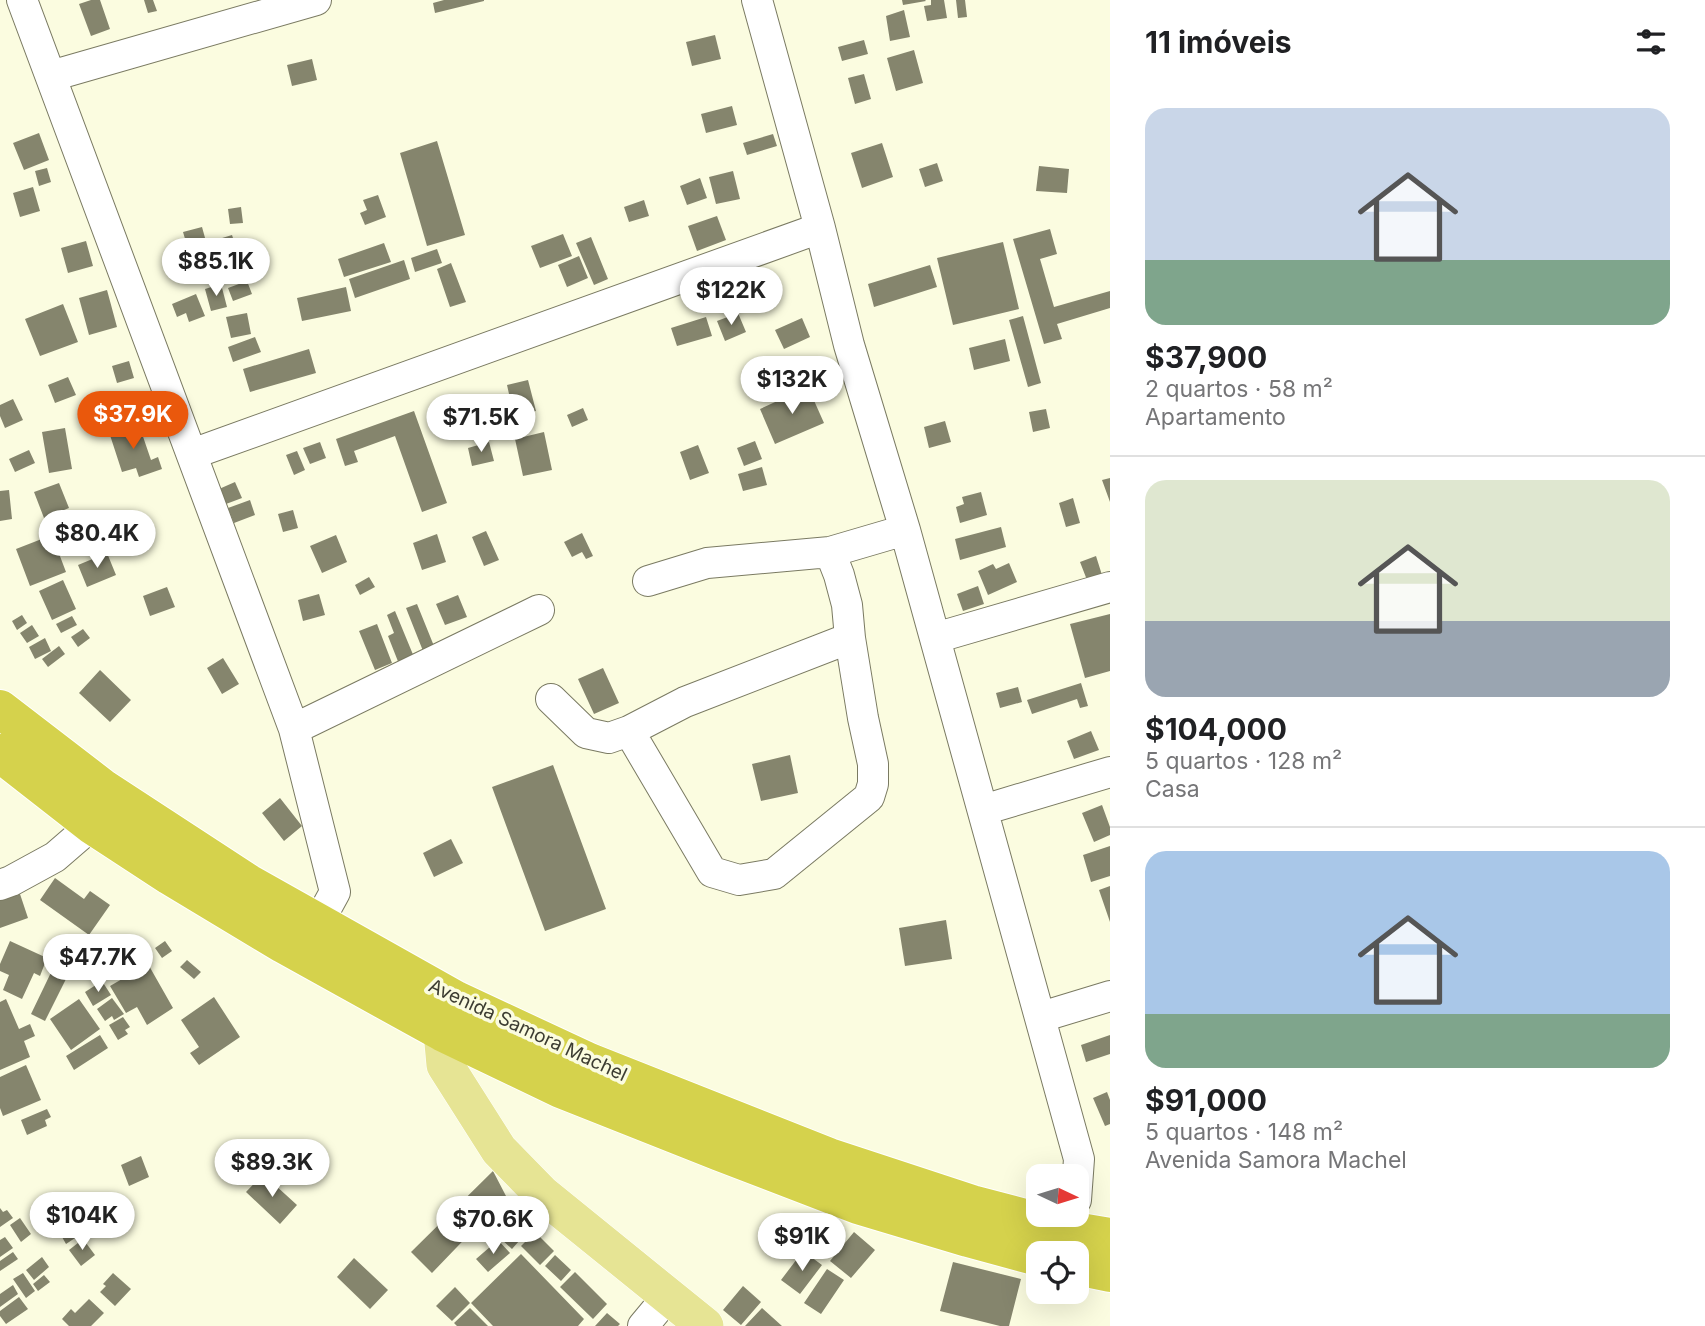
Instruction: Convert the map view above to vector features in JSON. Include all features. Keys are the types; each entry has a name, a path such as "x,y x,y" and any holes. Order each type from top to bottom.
{"highway":[{"name":"Avenida Samora Machel","path":"0,709 104,789 248,883 456,1000 601,1067 829,1157 972,1204 1082,1230 1110,1273"},
{"name":"Avenida Samora Machel","path":"0,753 92,825 170,876 282,944 442,1032 561,1088 858,1205 1026,1254"}],"main road":[{"path":"442,1032 445,1065 499,1150 542,1194 705,1326"}],"street":[{"path":"22,0 294,729 335,892 318,923"},
{"path":"51,76 316,0"},
{"path":"757,0 820,228 849,345 905,530 1079,1159 1082,1230"},
{"path":"192,454 820,228"},
{"path":"648,581 708,564 830,552 905,530"},
{"path":"629,731 712,872 739,880 774,874 869,797 873,784 873,764 863,718 846,605 830,552"},
{"path":"935,638 1110,587"},
{"path":"294,729 539,610"},
{"path":"551,699 586,733 609,738 629,731 685,702 850,638"},
{"path":"983,810 1110,772"},
{"path":"0,885 55,857 92,825"},
{"path":"1041,1017 1110,996"},
{"path":"643,1326 668,1296"}],"building":[{"path":"100,0 110,29 91,36 79,4"},
{"path":"144,0 153,0 157,11 148,13"},
{"path":"444,0 484,1 435,13 433,3"},
{"path":"902,0 925,0 926,1 903,5"},
{"path":"931,0 944,0 947,18 927,21 924,6 931,5"},
{"path":"956,0 965,0 967,17 958,18"},
{"path":"904,10 910,37 890,41 886,16"},
{"path":"715,35 721,59 692,66 686,42"},
{"path":"864,40 868,54 842,61 838,47"},
{"path":"914,50 923,83 896,91 887,58"},
{"path":"312,59 317,80 292,86 287,65"},
{"path":"864,74 871,99 855,104 848,78"},
{"path":"732,106 737,125 706,133 701,114"},
{"path":"39,133 49,160 24,170 13,143"},
{"path":"773,134 777,146 747,155 743,143"},
{"path":"437,141 465,235 427,246 400,153"},
{"path":"882,143 893,177 862,188 851,153"},
{"path":"937,163 943,181 925,187 919,169"},
{"path":"1039,166 1069,169 1067,193 1036,191"},
{"path":"47,168 51,182 39,186 35,171"},
{"path":"733,171 740,199 716,204 709,177"},
{"path":"700,178 707,198 687,205 680,186"},
{"path":"33,187 40,211 20,217 13,193"},
{"path":"378,195 386,217 365,225 360,213 367,210 363,200"},
{"path":"644,200 649,216 629,222 624,207"},
{"path":"241,207 243,223 230,224 228,209"},
{"path":"717,216 726,240 697,251 688,226"},
{"path":"202,227 207,245 188,249 183,232"},
{"path":"1050,229 1057,254 1040,259 1054,307 1110,291 1110,308 1057,324 1062,339 1044,344 1013,239"},
{"path":"563,234 572,256 540,268 531,246"},
{"path":"232,235 239,256 204,268 199,253 211,249 209,242"},
{"path":"591,237 608,279 594,285 576,243"},
{"path":"86,241 93,266 68,273 61,248"},
{"path":"1003,242 1019,309 953,325 937,258"},
{"path":"384,243 391,262 344,277 338,259"},
{"path":"437,249 442,263 415,272 411,258"},
{"path":"579,256 588,278 567,287 558,265"},
{"path":"404,260 410,279 355,298 349,279"},
{"path":"451,263 466,302 450,307 437,269"},
{"path":"930,265 937,287 874,307 868,284"},
{"path":"247,281 252,294 233,301 228,288"},
{"path":"221,284 227,307 211,311 205,289"},
{"path":"346,287 351,311 302,321 297,298"},
{"path":"107,290 117,327 89,335 79,298"},
{"path":"196,294 205,316 189,322 186,313 177,317 172,304"},
{"path":"63,304 78,342 40,356 25,319"},
{"path":"247,313 251,334 231,338 226,317"},
{"path":"738,313 746,332 725,341 717,321"},
{"path":"1023,316 1041,383 1028,387 1009,320"},
{"path":"706,317 712,336 677,346 671,328"},
{"path":"802,318 810,337 784,349 775,330"},
{"path":"255,337 261,352 233,362 228,347"},
{"path":"1005,339 1010,361 974,370 969,348"},
{"path":"309,349 316,373 250,392 243,369"},
{"path":"129,361 134,378 117,383 112,366"},
{"path":"68,377 76,395 55,403 48,385"},
{"path":"528,380 536,411 504,419 498,397 509,394 507,385"},
{"path":"808,387 824,423 775,444 760,409"},
{"path":"13,399 23,420 5,428 0,416 0,405"},
{"path":"583,408 588,420 572,427 567,415"},
{"path":"1046,409 1050,428 1033,432 1029,412"},
{"path":"414,411 447,503 422,512 395,436 354,451 358,462 345,466 336,439"},
{"path":"945,421 951,442 929,448 924,427"},
{"path":"138,422 151,460 158,457 162,469 139,477 136,468 122,472 109,432"},
{"path":"65,428 72,469 49,473 42,432"},
{"path":"544,432 552,470 523,476 515,439"},
{"path":"755,441 762,459 744,466 737,448"},
{"path":"320,442 326,458 310,464 303,448"},
{"path":"489,442 494,461 472,466 468,448"},
{"path":"698,445 709,473 690,480 680,452"},
{"path":"29,450 35,463 15,472 9,459"},
{"path":"297,451 305,470 294,475 286,455"},
{"path":"762,467 767,485 743,491 738,474"},
{"path":"1110,478 1110,502 1102,480"},
{"path":"235,482 242,498 226,504 219,489"},
{"path":"59,483 69,508 44,518 34,492"},
{"path":"9,490 12,519 0,521 0,491"},
{"path":"981,492 987,515 960,523 956,507 964,504 962,497"},
{"path":"1073,498 1080,523 1066,527 1059,503"},
{"path":"250,500 255,515 234,523 228,508"},
{"path":"293,510 298,528 283,532 278,514"},
{"path":"137,521 146,548 121,556 112,529"},
{"path":"1001,527 1006,547 960,560 955,539"},
{"path":"486,531 499,560 484,566 472,537"},
{"path":"582,533 593,556 586,559 582,552 572,557 564,542"},
{"path":"437,534 446,562 422,570 413,543"},
{"path":"52,535 66,572 30,586 16,549"},
{"path":"336,535 347,562 322,573 310,546"},
{"path":"107,553 116,575 87,587 78,565"},
{"path":"1096,556 1102,575 1087,580 1080,562"},
{"path":"1009,563 1017,582 988,595 978,571 993,564 996,569"},
{"path":"369,577 375,587 360,595 355,585"},
{"path":"63,580 76,609 52,620 39,591"},
{"path":"978,586 984,604 963,611 957,594"},
{"path":"167,587 175,607 150,616 143,596"},
{"path":"319,594 325,615 303,621 298,600"},
{"path":"458,595 467,617 445,625 436,604"},
{"path":"417,604 436,651 425,656 406,608"},
{"path":"395,611 414,657 399,664 388,636 394,633 387,615"},
{"path":"1110,614 1110,671 1085,678 1070,624"},
{"path":"22,615 27,623 17,630 12,621"},
{"path":"72,616 77,625 61,633 56,624"},
{"path":"377,624 392,663 375,670 359,631"},
{"path":"32,625 39,636 27,643 20,633"},
{"path":"83,629 90,638 78,647 71,637"},
{"path":"45,638 51,651 35,659 29,647"},
{"path":"59,646 65,654 48,667 42,659"},
{"path":"223,658 239,684 222,694 207,668"},
{"path":"603,668 619,703 594,714 578,679"},
{"path":"100,670 131,700 110,722 79,693"},
{"path":"1081,683 1088,706 1080,708 1077,699 1032,714 1027,700"},
{"path":"1018,687 1022,702 1000,708 996,693"},
{"path":"1091,731 1099,750 1074,759 1067,741"},
{"path":"790,755 798,793 761,801 752,764"},
{"path":"553,765 606,909 545,931 492,787"},
{"path":"280,798 302,826 284,841 262,813"},
{"path":"1102,805 1110,835 1094,842 1082,813"},
{"path":"451,839 463,863 434,877 423,853"},
{"path":"1110,846 1110,876 1091,882 1083,855"},
{"path":"55,878 84,899 90,891 110,905 89,935 40,900"},
{"path":"1110,886 1110,922 1099,890"},
{"path":"19,891 28,918 0,928 0,897"},
{"path":"946,920 952,959 905,966 899,928"},
{"path":"10,941 47,958 40,976 34,973 22,999 3,990 9,975 0,971 0,964"},
{"path":"165,941 172,951 162,958 155,948"},
{"path":"58,958 73,965 45,1021 31,1014"},
{"path":"187,960 201,972 194,979 180,967"},
{"path":"148,964 173,1008 147,1025 137,1007 126,1013 110,986"},
{"path":"102,981 111,995 93,1006 85,992"},
{"path":"214,997 240,1037 199,1065 190,1053 199,1047 181,1020"},
{"path":"112,998 124,1014 114,1020 112,1016 105,1021 97,1009"},
{"path":"6,999 19,1029 30,1024 35,1036 24,1041 30,1057 0,1070 0,1002"},
{"path":"79,999 100,1029 71,1050 50,1019"},
{"path":"123,1017 130,1027 125,1030 128,1034 118,1040 109,1025"},
{"path":"100,1035 108,1048 74,1070 66,1056"},
{"path":"1110,1035 1110,1054 1086,1062 1081,1045"},
{"path":"26,1065 41,1100 3,1116 0,1108 0,1077"},
{"path":"1107,1092 1110,1100 1110,1124 1105,1126 1093,1098"},
{"path":"47,1109 51,1117 45,1120 47,1126 27,1135 21,1120"},
{"path":"141,1156 149,1177 129,1186 121,1165"},
{"path":"493,1171 506,1196 432,1273 411,1252"},
{"path":"263,1174 297,1205 280,1224 246,1192"},
{"path":"504,1206 516,1219 498,1237 486,1224"},
{"path":"0,1208 3,1212 7,1210 13,1218 0,1227"},
{"path":"70,1210 84,1232 66,1244 53,1221"},
{"path":"20,1218 31,1234 21,1242 10,1225"},
{"path":"516,1223 527,1232 512,1249 501,1239"},
{"path":"535,1232 554,1251 540,1265 521,1246"},
{"path":"854,1232 875,1250 851,1278 830,1261"},
{"path":"5,1237 13,1248 0,1257 0,1240"},
{"path":"83,1239 95,1255 81,1266 69,1250"},
{"path":"498,1240 510,1253 488,1272 476,1259"},
{"path":"803,1251 822,1265 800,1294 781,1280"},
{"path":"13,1252 18,1259 0,1271 0,1261"},
{"path":"521,1254 584,1319 578,1326 493,1326 471,1303"},
{"path":"555,1255 571,1270 561,1281 545,1266"},
{"path":"42,1257 49,1267 34,1280 26,1270"},
{"path":"354,1258 388,1290 370,1309 337,1277"},
{"path":"953,1262 1021,1279 1009,1326 940,1311"},
{"path":"827,1269 844,1280 821,1314 804,1303"},
{"path":"575,1272 607,1304 593,1319 560,1287"},
{"path":"23,1273 35,1291 26,1298 13,1279"},
{"path":"113,1273 131,1289 115,1306 100,1292"},
{"path":"44,1275 50,1282 38,1291 33,1284"},
{"path":"13,1285 18,1294 0,1307 0,1294"},
{"path":"743,1286 761,1302 741,1325 723,1310"},
{"path":"455,1287 470,1303 452,1321 436,1306"},
{"path":"19,1297 28,1309 6,1324 0,1311"},
{"path":"89,1299 104,1313 91,1326 69,1326 62,1319 71,1309 75,1313"},
{"path":"470,1308 488,1326 457,1326 454,1323"},
{"path":"762,1308 782,1326 745,1326"},
{"path":"607,1313 620,1324 595,1326"}]}
